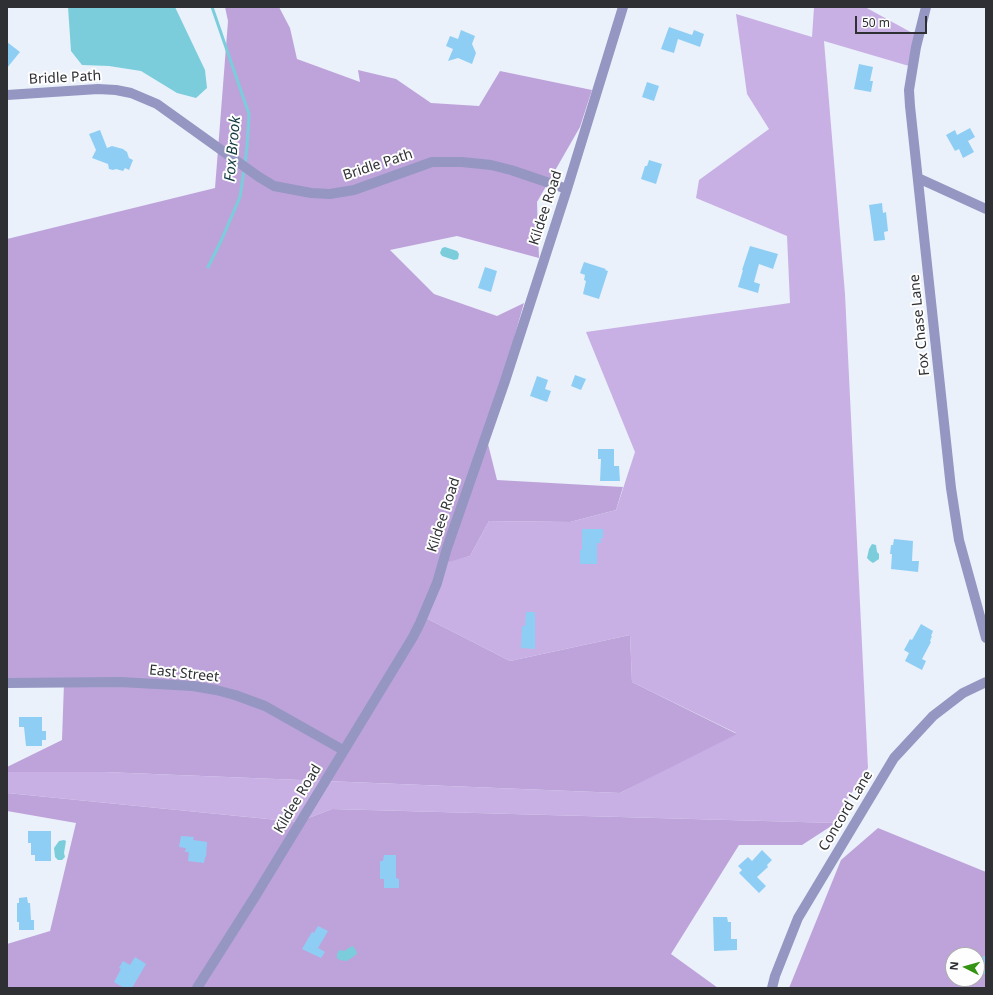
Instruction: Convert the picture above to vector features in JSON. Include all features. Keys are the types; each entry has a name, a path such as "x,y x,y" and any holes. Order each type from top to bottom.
{"street":[{"name":"Kildee Road","path":"197,988 256,896 413,637 437,583 447,548 505,381 567,189 623,7"},
{"name":"Fox Chase Lane","path":"926,7 916,47 909,90 910,106 951,488 959,540 986,638"},
{"name":"Bridle Path","path":"7,95 98,89 131,93 157,104 258,177 274,186 311,193 330,194 354,190 432,162 462,162 491,165 511,170 567,189"},
{"path":"918,178 986,209"},
{"name":"East Street","path":"7,683 120,682 193,686 216,690 265,706 344,750"},
{"name":"Concord Lane","path":"772,988 775,976 798,918 894,758 933,716 963,693 986,682"}],"shaded area":[{"path":"225,7 279,7 290,28 297,59 360,82 358,70 396,79 431,103 479,106 500,71 592,90 580,127 537,202 539,258 457,236 390,250 434,294 497,316 524,303 486,436 497,480 623,487 616,510 570,522 489,521 470,556 445,563 422,616 510,661 630,635 632,682 737,734 620,793 104,772 7,772 7,767 62,740 64,683 7,684 7,239 215,188 228,21"},
{"path":"814,7 865,7 916,35 909,66 824,41 845,294 868,768 847,800 836,823 332,809 298,822 7,793 7,772 104,772 620,793 736,733 632,682 630,635 510,661 422,616 445,562 470,556 489,521 570,522 616,510 635,452 586,332 790,303 787,236 696,198 699,180 769,129 747,94 736,14 812,37"},
{"path":"7,793 298,822 332,809 836,823 802,845 739,845 671,954 718,988 7,988 7,944 50,931 76,823 7,811"},
{"path":"878,828 986,872 986,988 789,988 841,860"}],"water":[{"path":"68,7 175,7 205,70 207,88 196,98 177,93 141,71 109,66 82,65 71,51"},
{"path":"445,247 457,251 459,254 458,259 454,260 442,256 440,253 442,248"},
{"path":"872,544 876,545 877,552 879,554 879,559 873,563 867,558"},
{"path":"59,841 66,841 64,853 65,857 62,860 58,860 55,857 54,848"},
{"path":"352,946 357,954 347,961 337,958 337,953 339,950 344,951"}],"building":[{"path":"669,27 692,35 694,30 704,34 700,47 678,39 674,53 661,49"},
{"path":"461,30 475,36 472,44 476,53 472,64 458,58 448,61 453,49 446,46 450,36 458,39"},
{"path":"7,42 20,52 7,68"},
{"path":"859,64 873,67 870,81 873,81 871,92 854,89"},
{"path":"647,82 659,86 654,101 642,97"},
{"path":"970,128 975,137 968,141 974,152 963,158 959,149 955,151 946,135 955,130 957,135"},
{"path":"100,130 107,148 112,146 123,149 127,152 129,158 133,160 129,170 125,168 123,171 109,169 108,164 92,158 96,150 89,134"},
{"path":"649,160 662,164 656,184 641,179 645,166 647,166"},
{"path":"882,203 883,213 886,212 888,231 884,232 885,240 874,241 869,205"},
{"path":"750,246 778,254 773,269 759,264 754,282 760,284 758,293 738,287"},
{"path":"584,262 608,271 599,299 583,294 586,281 584,280 585,275 580,273"},
{"path":"485,267 497,271 491,292 478,288"},
{"path":"575,375 586,379 581,390 571,386"},
{"path":"537,376 548,380 545,389 551,391 547,402 530,396"},
{"path":"598,449 614,449 614,466 619,466 620,481 600,481 601,459 598,459"},
{"path":"582,529 603,529 603,538 601,538 601,543 597,543 597,564 580,564"},
{"path":"894,539 913,541 912,561 919,561 918,572 891,569 892,554 890,554 891,545 893,545"},
{"path":"526,612 535,612 535,649 521,648 522,626 525,626"},
{"path":"921,624 933,631 931,642 922,659 926,661 922,670 905,661 909,653 904,650 910,639 912,640"},
{"path":"19,717 42,717 42,731 46,731 46,740 42,740 42,746 26,746 24,727 19,727"},
{"path":"28,831 51,831 51,861 35,861 35,855 31,855 31,843 28,843"},
{"path":"181,836 194,837 193,840 207,842 204,863 188,861 189,852 185,852 186,848 179,847"},
{"path":"762,850 772,860 767,865 768,867 757,877 766,886 759,893 739,873 742,870 738,866 748,857 752,861"},
{"path":"384,855 396,855 396,878 399,879 399,888 384,888 384,879 380,879 380,861 383,861"},
{"path":"27,897 28,903 30,903 31,920 34,920 34,930 19,930 19,922 17,922 17,903 19,903 19,898"},
{"path":"713,917 727,917 728,922 731,922 731,939 737,939 737,950 714,951"},
{"path":"318,926 328,931 318,948 325,952 321,958 302,949 312,932 314,933"},
{"path":"986,955 985,974 985,956"},
{"path":"135,957 146,964 132,988 124,988 114,982 121,969 119,968 123,961 130,965"}],"waterway":[{"name":"Fox Brook","path":"212,7 249,114 245,164"},
{"name":"Fox Brook","path":"208,267 240,197 244,170"}]}
